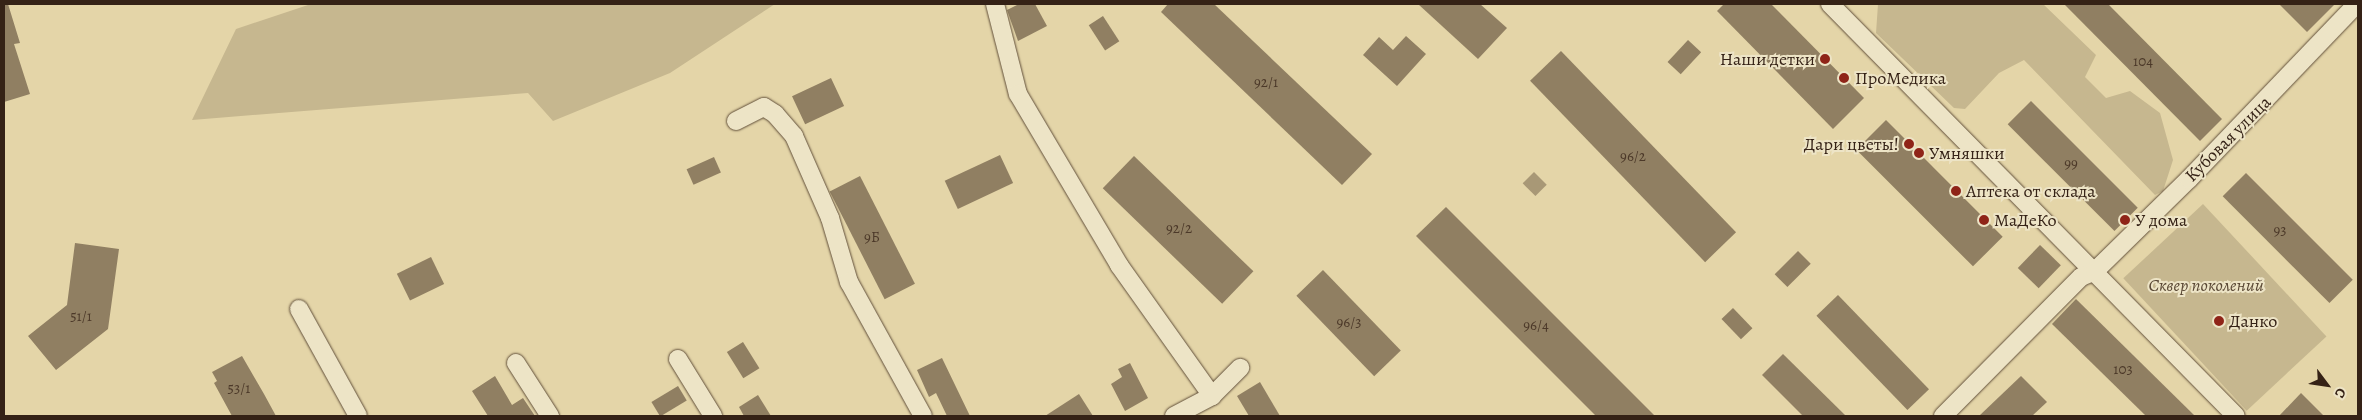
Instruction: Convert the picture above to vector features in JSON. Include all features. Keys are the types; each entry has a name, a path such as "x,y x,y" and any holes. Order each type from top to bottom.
{"street":[{"path":"995,4 1018,94 1118,265 1212,396"},
{"path":"1830,4 2236,416"},
{"name":"Кубовая улица","path":"1943,416 2081,277 2095,271 2292,75 2357,4"},
{"path":"736,121 764,107 794,136 830,218 850,282 923,416"},
{"path":"299,309 358,416"},
{"path":"678,359 712,416"},
{"path":"516,362 550,416"},
{"path":"1174,416 1212,396 1240,368"}],"green space":[{"path":"311,4 775,4 670,73 553,121 528,93 192,120 236,29"},
{"path":"1878,4 2043,4 2096,55 2085,77 2106,98 2130,91 2160,113 2173,160 2163,191 2155,195 2024,60 1999,73 1965,109 1954,108 1876,33"},
{"name":"Сквер поколений","path":"2203,204 2326,336 2247,411 2123,278"}],"shaded area":[{"path":"1534,172 1547,185 1535,196 1523,183"}],"building":[{"path":"4,4 8,4 20,43 14,44 30,94 4,102"},
{"path":"1019,4 1035,4 1047,26 1018,41 1007,10"},
{"path":"1168,4 1214,4 1372,154 1342,185 1161,12"},
{"path":"1418,4 1480,4 1507,28 1478,59"},
{"path":"1724,4 1771,4 1864,98 1833,129 1717,11"},
{"path":"2064,4 2108,4 2222,119 2200,141"},
{"path":"2279,4 2335,4 2307,32"},
{"path":"1103,16 1119,41 1105,50 1089,25"},
{"path":"1406,36 1426,54 1397,86 1363,55 1379,37 1393,50"},
{"path":"1688,40 1701,52 1681,74 1668,62"},
{"path":"1561,51 1736,232 1705,262 1530,81"},
{"path":"831,78 844,106 805,124 792,96"},
{"path":"2031,101 2138,208 2114,231 2008,124"},
{"path":"1886,120 2003,237 1973,266 1856,150"},
{"path":"1000,155 1013,183 958,209 945,181"},
{"path":"1134,156 1253,271 1222,304 1103,188"},
{"path":"714,157 721,173 694,185 687,169"},
{"path":"2246,173 2353,280 2329,303 2223,196"},
{"path":"860,176 915,284 885,299 830,191"},
{"path":"1446,207 1655,416 1596,416 1416,236"},
{"path":"75,243 119,249 108,329 56,370 28,336 67,305"},
{"path":"2040,245 2061,265 2039,288 2018,268"},
{"path":"1798,251 1811,264 1787,287 1775,274"},
{"path":"431,257 444,284 410,301 397,274"},
{"path":"1323,270 1401,351 1374,376 1296,296"},
{"path":"1838,295 1929,389 1907,410 1816,316"},
{"path":"2076,299 2195,416 2146,416 2052,324"},
{"path":"1733,308 1752,328 1741,339 1721,319"},
{"path":"743,342 759,368 743,378 727,352"},
{"path":"1783,354 1846,416 1803,416 1762,375"},
{"path":"242,356 276,416 232,416 214,383 217,381 212,372"},
{"path":"942,358 970,416 947,416 936,393 929,397 917,370"},
{"path":"1130,363 1148,398 1125,411 1111,384 1122,377 1118,369"},
{"path":"495,376 512,405 523,398 535,416 488,416 472,391"},
{"path":"2021,376 2047,402 2032,416 1979,416"},
{"path":"1260,382 1280,416 1249,416 1237,396"},
{"path":"678,386 687,401 661,416 651,402"},
{"path":"2301,393 2324,416 2279,416"},
{"path":"1079,394 1093,416 1045,416"},
{"path":"758,395 771,416 744,416 739,407"}],"place":[{"name":"Наши детки","path":"1825,59"},
{"name":"ПроМедика","path":"1844,78"},
{"name":"Дари цветы!","path":"1909,144"},
{"name":"Умняшки","path":"1919,153"},
{"name":"Аптека от склада","path":"1956,191"},
{"name":"МаДеКо","path":"1984,220"},
{"name":"У дома","path":"2125,220"},
{"name":"Данко","path":"2219,321"}]}
